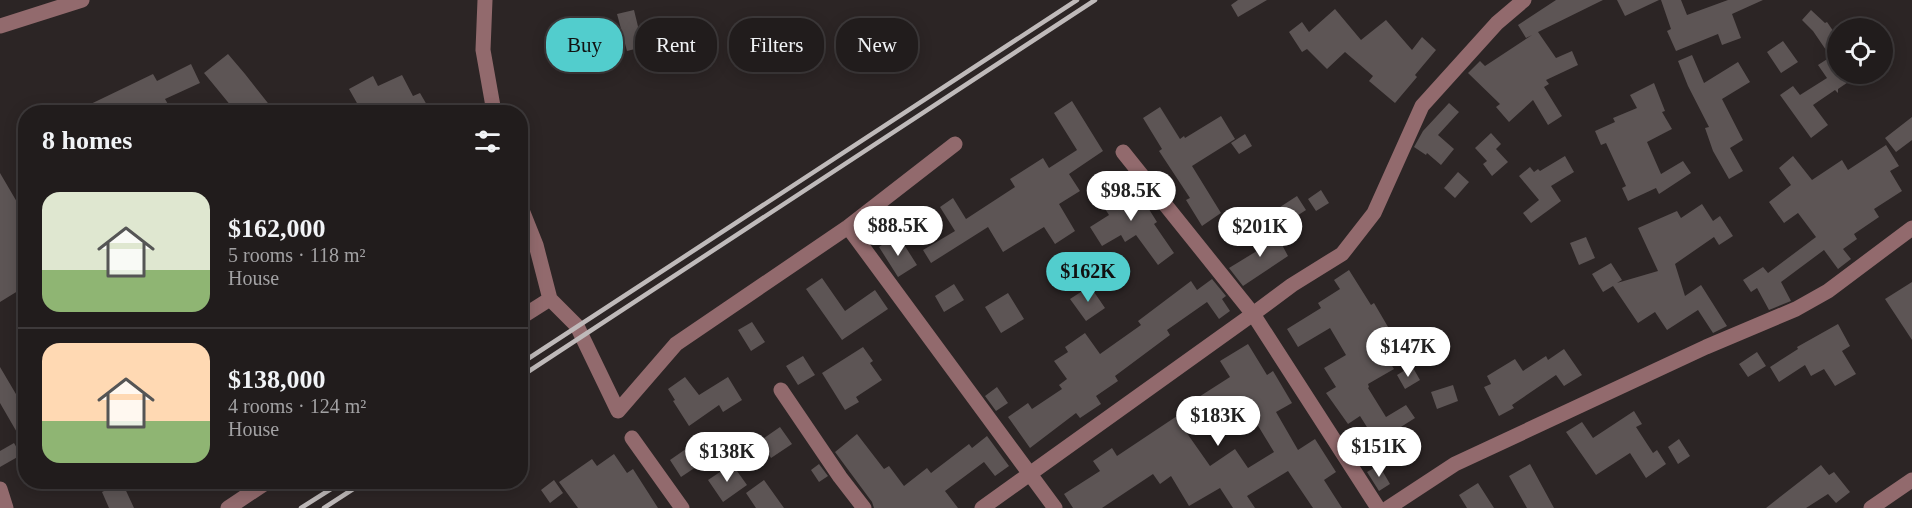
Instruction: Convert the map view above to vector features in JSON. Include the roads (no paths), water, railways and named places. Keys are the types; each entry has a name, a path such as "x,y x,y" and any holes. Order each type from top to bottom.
{"street":[{"path":"0,26 82,0"},
{"path":"485,0 483,50 493,105"},
{"path":"982,508 1292,285 1342,254 1374,213 1422,106 1497,23 1524,0"},
{"path":"528,225 536,245 550,300 577,326 618,411 676,344 848,227 955,144"},
{"path":"1123,152 1254,314 1378,508"},
{"path":"848,227 1055,508"},
{"path":"1388,508 1455,464 1706,347 1796,309 1828,291 1912,228"},
{"path":"528,313 550,300"},
{"path":"781,390 864,508"},
{"path":"632,438 682,508"},
{"path":"1871,508 1912,480"},
{"path":"0,489 6,508"},
{"path":"228,508 256,489"}],"railway":[{"path":"528,359 1077,0"},
{"path":"528,372 1095,0"},
{"path":"301,508 331,489"},
{"path":"324,508 353,489"}]}
